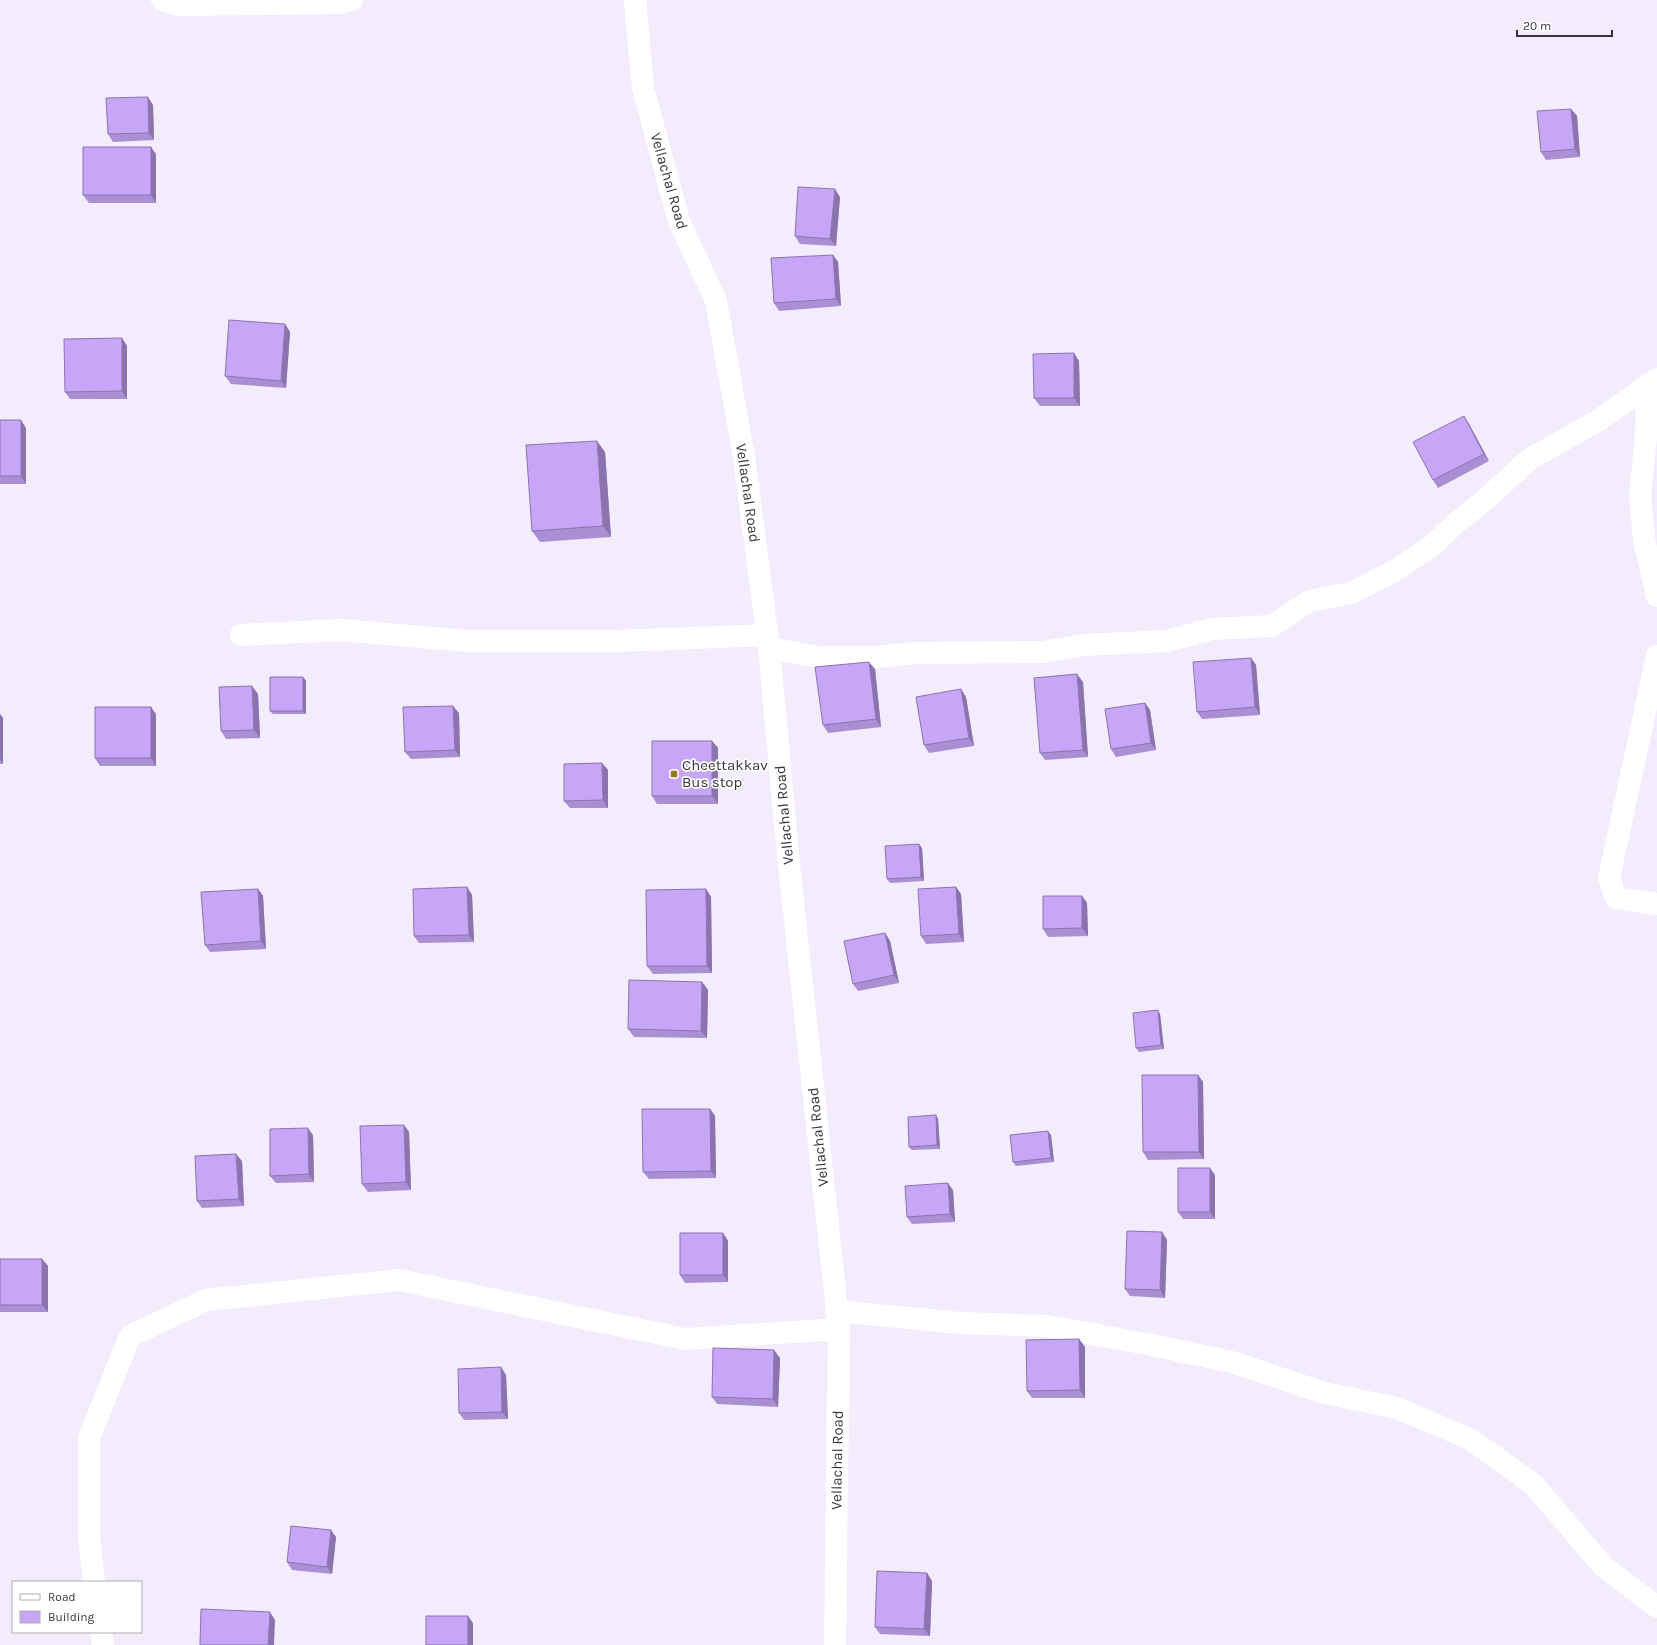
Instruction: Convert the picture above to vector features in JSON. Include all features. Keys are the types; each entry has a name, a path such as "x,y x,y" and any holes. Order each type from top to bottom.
{"street":[{"path":"162,0 179,5 340,3 352,0"},
{"name":"Vellachal Road","path":"635,0 643,88 679,221 716,301 744,457 769,641 787,846 838,1320 835,1645"},
{"path":"240,635 341,630 467,641 769,641 819,656 877,656 916,653 1043,652 1083,645 1167,641 1212,629 1272,626 1309,601 1351,593 1396,570 1433,545 1530,459 1599,420 1652,383"},
{"path":"1652,383 1640,495 1644,539 1657,596"},
{"path":"1657,656 1609,878 1616,898 1657,904"},
{"path":"94,1581 89,1537 89,1438 130,1336 206,1300 399,1280 685,1339 838,1320 960,1323 1054,1327 1147,1344 1232,1362 1324,1393 1397,1408 1470,1439 1533,1484 1604,1567 1657,1607"},
{"path":"101,1633 103,1645"}],"building":[{"path":"148,97 149,133 108,134 106,98"},
{"path":"1571,109 1575,149 1541,152 1537,111"},
{"path":"83,147 151,147 151,195 83,195"},
{"path":"798,187 835,189 830,239 795,236"},
{"path":"833,255 836,299 774,303 771,258"},
{"path":"229,320 285,324 281,381 225,376"},
{"path":"122,338 122,391 65,392 64,339"},
{"path":"1074,353 1074,398 1034,398 1033,354"},
{"path":"1464,416 1484,454 1433,480 1413,442"},
{"path":"0,420 21,420 21,476 0,476"},
{"path":"597,441 603,526 532,531 526,445"},
{"path":"1251,658 1255,707 1197,712 1193,662"},
{"path":"869,662 876,719 823,725 815,667"},
{"path":"1077,674 1083,750 1040,753 1034,678"},
{"path":"270,677 303,677 303,711 270,711"},
{"path":"252,686 254,730 221,731 219,687"},
{"path":"961,689 969,738 924,745 916,697"},
{"path":"1145,703 1151,743 1111,749 1105,709"},
{"path":"453,706 455,750 405,752 403,707"},
{"path":"95,707 151,707 151,758 95,758"},
{"path":"652,741 712,741 712,796 652,796"},
{"path":"602,763 603,800 564,801 564,764"},
{"path":"919,844 921,877 887,879 885,846"},
{"path":"467,887 469,935 414,936 413,889"},
{"path":"956,887 959,934 921,936 918,889"},
{"path":"258,889 261,941 205,945 201,892"},
{"path":"706,889 707,966 647,966 646,890"},
{"path":"1043,896 1082,896 1082,928 1043,929"},
{"path":"885,933 894,975 853,984 844,941"},
{"path":"629,980 702,982 701,1031 628,1029"},
{"path":"1158,1010 1161,1045 1136,1048 1133,1013"},
{"path":"1142,1075 1198,1075 1199,1152 1143,1152"},
{"path":"642,1109 710,1109 711,1171 643,1172"},
{"path":"936,1115 937,1145 909,1147 908,1117"},
{"path":"404,1125 406,1182 362,1184 360,1126"},
{"path":"308,1128 309,1174 270,1176 270,1129"},
{"path":"1048,1131 1051,1158 1013,1162 1010,1135"},
{"path":"236,1154 239,1199 197,1201 195,1156"},
{"path":"1178,1168 1210,1168 1210,1212 1178,1212"},
{"path":"948,1183 950,1214 907,1217 905,1186"},
{"path":"1127,1231 1162,1232 1160,1290 1125,1289"},
{"path":"680,1233 723,1233 723,1275 680,1275"},
{"path":"0,1259 42,1259 42,1305 0,1305"},
{"path":"1079,1339 1080,1390 1027,1391 1026,1340"},
{"path":"713,1348 774,1350 773,1399 712,1397"},
{"path":"501,1367 502,1412 459,1413 458,1369"},
{"path":"291,1526 331,1530 327,1567 287,1562"},
{"path":"877,1571 927,1573 924,1629 875,1627"},
{"path":"201,1609 270,1612 268,1645 200,1645"},
{"path":"426,1616 468,1616 468,1645 426,1645"}],"place":[{"name":"Cheettakkav Bus stop","path":"674,774"}]}
